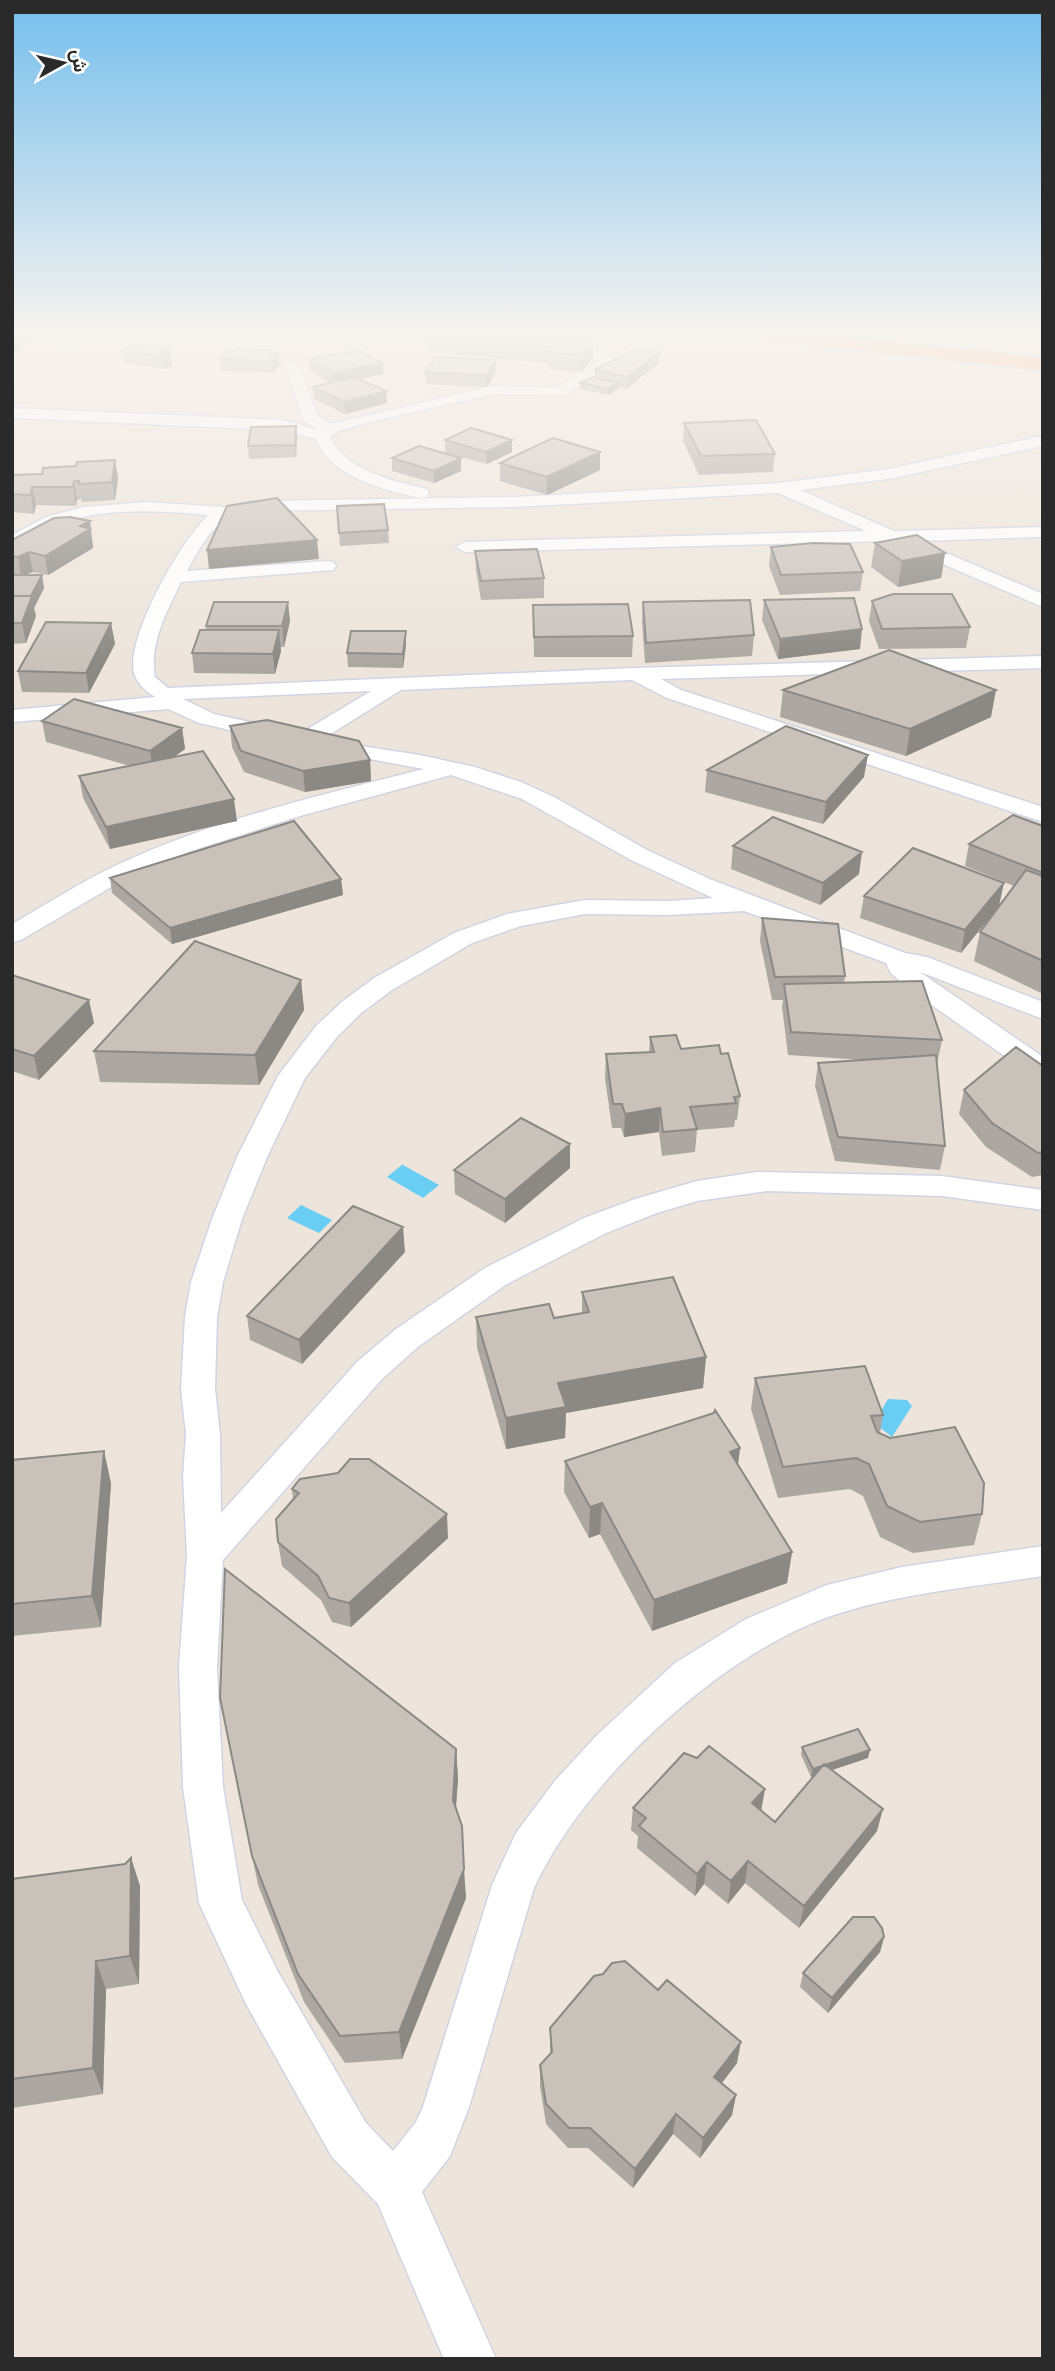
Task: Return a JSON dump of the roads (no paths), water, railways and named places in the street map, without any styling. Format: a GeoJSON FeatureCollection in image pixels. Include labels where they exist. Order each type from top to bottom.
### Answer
{"type":"FeatureCollection","features":[{"type":"Feature","properties":{"kind":"street"},"geometry":{"type":"LineString","coordinates":[[328,445],[330,452],[363,473],[409,491],[462,502]]}},
{"type":"Feature","properties":{"kind":"street"},"geometry":{"type":"LineString","coordinates":[[12,542],[56,519],[87,512],[173,508],[226,512],[257,506],[515,502],[779,488],[878,476],[1026,445]]}},
{"type":"Feature","properties":{"kind":"street"},"geometry":{"type":"LineString","coordinates":[[779,488],[1043,601]]}},
{"type":"Feature","properties":{"kind":"street"},"geometry":{"type":"LineString","coordinates":[[226,512],[212,521],[193,545],[174,577],[143,654],[144,676],[186,711],[304,741],[449,769],[530,794],[638,855],[747,903],[901,960],[923,964],[1043,1011]]}},
{"type":"Feature","properties":{"kind":"street"},"geometry":{"type":"LineString","coordinates":[[465,547],[1043,532]]}},
{"type":"Feature","properties":{"kind":"street"},"geometry":{"type":"LineString","coordinates":[[174,577],[327,566]]}},
{"type":"Feature","properties":{"kind":"street"},"geometry":{"type":"LineString","coordinates":[[12,716],[168,698],[398,684],[1043,662]]}},
{"type":"Feature","properties":{"kind":"street"},"geometry":{"type":"LineString","coordinates":[[800,691],[834,669]]}},
{"type":"Feature","properties":{"kind":"street"},"geometry":{"type":"LineString","coordinates":[[635,674],[674,694],[1043,815]]}},
{"type":"Feature","properties":{"kind":"street"},"geometry":{"type":"LineString","coordinates":[[304,741],[398,684]]}},
{"type":"Feature","properties":{"kind":"street"},"geometry":{"type":"LineString","coordinates":[[754,720],[777,706]]}},
{"type":"Feature","properties":{"kind":"street"},"geometry":{"type":"LineString","coordinates":[[12,935],[123,871],[172,850],[323,801],[449,769]]}},
{"type":"Feature","properties":{"kind":"street"},"geometry":{"type":"LineString","coordinates":[[470,2359],[395,2187],[349,2140],[262,1988],[221,1903],[204,1787],[198,1667],[205,1555],[201,1477],[203,1434],[198,1389],[201,1317],[207,1282],[227,1219],[253,1155],[281,1097],[317,1041],[352,1007],[383,984],[430,955],[499,924],[575,908],[681,908],[747,903]]}},
{"type":"Feature","properties":{"kind":"street"},"geometry":{"type":"LineString","coordinates":[[901,960],[898,964],[903,971],[1043,1070]]}},
{"type":"Feature","properties":{"kind":"street"},"geometry":{"type":"LineString","coordinates":[[205,1555],[370,1370],[396,1346],[424,1323],[501,1274],[598,1226],[646,1207],[689,1195],[761,1181],[938,1186],[1043,1200]]}},
{"type":"Feature","properties":{"kind":"street"},"geometry":{"type":"LineString","coordinates":[[395,2187],[432,2139],[446,2107],[513,1885],[531,1847],[569,1795],[611,1748],[689,1675],[723,1651],[793,1615],[827,1601],[902,1582],[1043,1561]]}},
{"type":"Feature","properties":{"kind":"water"},"geometry":{"type":"Polygon","coordinates":[[[403,1164],[439,1185],[423,1198],[387,1177],[403,1164]]]}},
{"type":"Feature","properties":{"kind":"water"},"geometry":{"type":"Polygon","coordinates":[[[301,1205],[332,1220],[319,1233],[287,1218],[301,1205]]]}},
{"type":"Feature","properties":{"kind":"water"},"geometry":{"type":"Polygon","coordinates":[[[888,1399],[907,1400],[912,1406],[892,1437],[874,1423],[888,1399]]]}}]}
